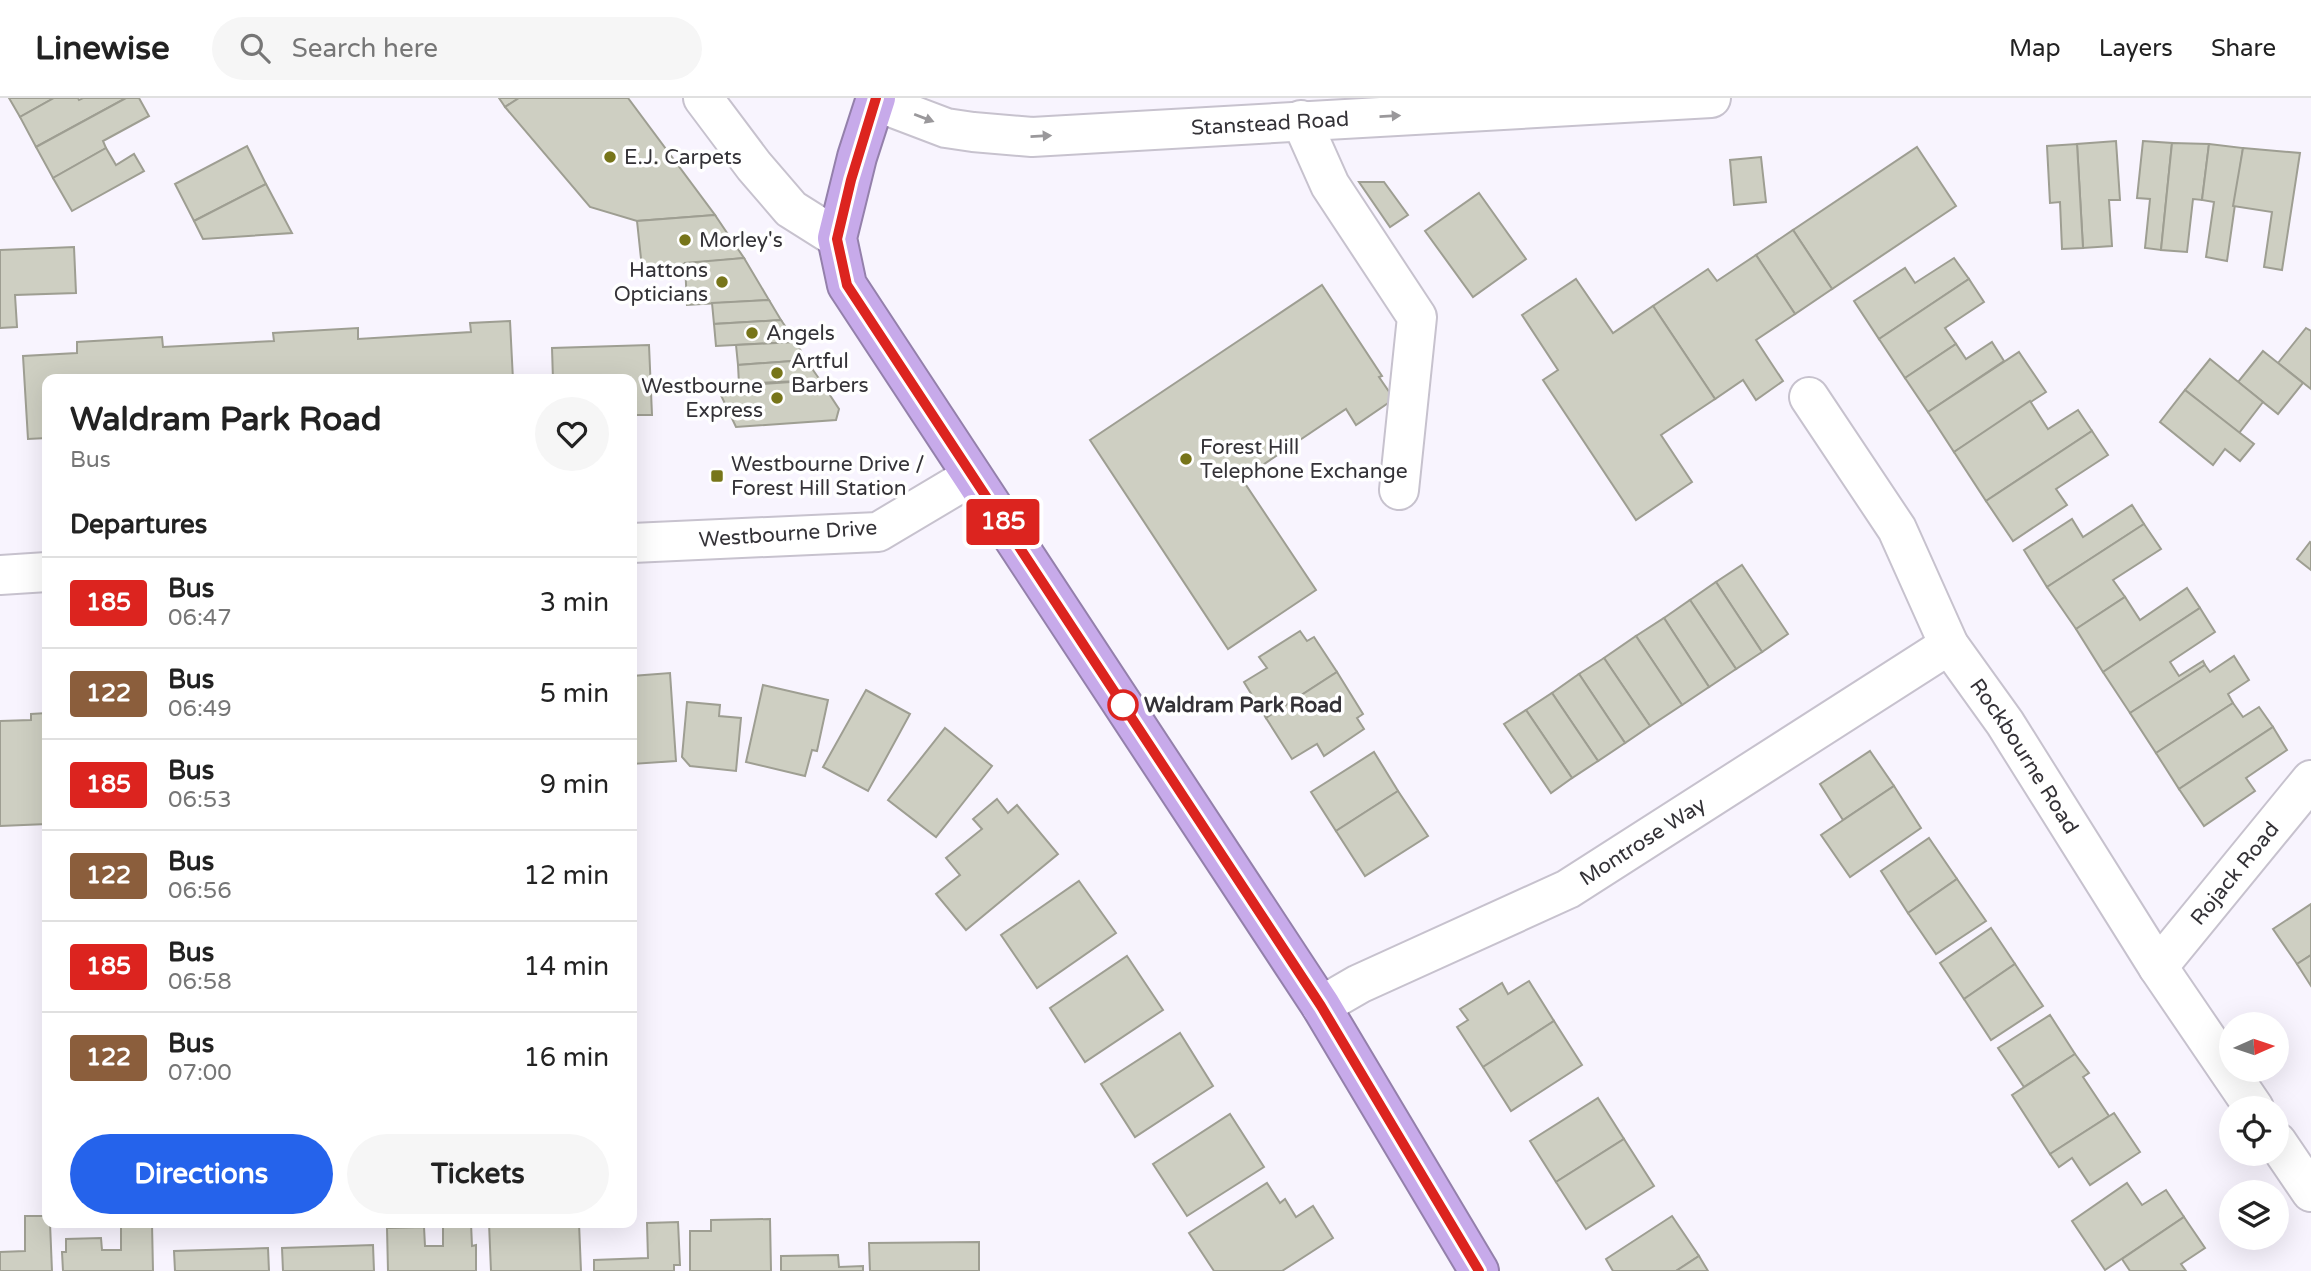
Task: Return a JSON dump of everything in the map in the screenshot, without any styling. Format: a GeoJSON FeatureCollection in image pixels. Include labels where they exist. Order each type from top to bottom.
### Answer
{"type":"FeatureCollection","features":[{"type":"Feature","properties":{"kind":"highway"},"geometry":{"type":"LineString","coordinates":[[876,100],[851,180],[837,239],[847,285],[1321,1006],[1479,1271]]}},
{"type":"Feature","properties":{"kind":"street"},"geometry":{"type":"LineString","coordinates":[[703,98],[754,166],[791,209],[837,239]]}},
{"type":"Feature","properties":{"kind":"street","name":"Stanstead Road"},"geometry":{"type":"LineString","coordinates":[[876,100],[946,128],[1032,137],[1711,98]]}},
{"type":"Feature","properties":{"kind":"street"},"geometry":{"type":"LineString","coordinates":[[1301,120],[1330,185],[1417,317],[1399,490]]}},
{"type":"Feature","properties":{"kind":"street","name":"Rockbourne Road"},"geometry":{"type":"LineString","coordinates":[[1808,397],[1897,529],[1950,645],[2005,723],[2158,967],[2246,1096]]}},
{"type":"Feature","properties":{"kind":"street","name":"Westbourne Drive"},"geometry":{"type":"LineString","coordinates":[[637,544],[878,532],[972,476]]}},
{"type":"Feature","properties":{"kind":"street"},"geometry":{"type":"LineString","coordinates":[[0,575],[42,572]]}},
{"type":"Feature","properties":{"kind":"street","name":"Montrose Way"},"geometry":{"type":"LineString","coordinates":[[1321,1006],[1359,984],[1568,890],[1950,645]]}},
{"type":"Feature","properties":{"kind":"street","name":"Rojack Road"},"geometry":{"type":"LineString","coordinates":[[2158,967],[2311,780]]}},
{"type":"Feature","properties":{"kind":"street"},"geometry":{"type":"LineString","coordinates":[[2289,1160],[2311,1192]]}},
{"type":"Feature","properties":{"kind":"building"},"geometry":{"type":"Polygon","coordinates":[[[9,98],[54,98],[20,117],[9,98]]]}},
{"type":"Feature","properties":{"kind":"building"},"geometry":{"type":"Polygon","coordinates":[[[54,98],[126,98],[36,147],[20,117],[54,98]]]}},
{"type":"Feature","properties":{"kind":"building"},"geometry":{"type":"Polygon","coordinates":[[[126,98],[139,98],[149,116],[103,141],[106,148],[53,178],[36,147],[126,98]]]}},
{"type":"Feature","properties":{"kind":"building"},"geometry":{"type":"Polygon","coordinates":[[[499,98],[519,98],[505,107],[499,98]]]}},
{"type":"Feature","properties":{"kind":"building","name":"E.J. Carpets"},"geometry":{"type":"Polygon","coordinates":[[[519,98],[628,98],[715,215],[637,221],[590,207],[505,107],[519,98]]]}},
{"type":"Feature","properties":{"kind":"building"},"geometry":{"type":"Polygon","coordinates":[[[2116,141],[2120,200],[2109,200],[2112,246],[2083,248],[2077,144],[2116,141]]]}},
{"type":"Feature","properties":{"kind":"building"},"geometry":{"type":"Polygon","coordinates":[[[2143,141],[2172,143],[2161,250],[2145,248],[2150,199],[2137,198],[2143,141]]]}},
{"type":"Feature","properties":{"kind":"building"},"geometry":{"type":"Polygon","coordinates":[[[2172,143],[2209,144],[2202,200],[2193,199],[2187,252],[2161,250],[2172,143]]]}},
{"type":"Feature","properties":{"kind":"building"},"geometry":{"type":"Polygon","coordinates":[[[2077,144],[2083,248],[2062,249],[2060,202],[2050,203],[2047,146],[2077,144]]]}},
{"type":"Feature","properties":{"kind":"building"},"geometry":{"type":"Polygon","coordinates":[[[2209,144],[2243,148],[2227,261],[2206,257],[2214,202],[2202,200],[2209,144]]]}},
{"type":"Feature","properties":{"kind":"building"},"geometry":{"type":"Polygon","coordinates":[[[247,146],[266,184],[194,221],[175,184],[247,146]]]}},
{"type":"Feature","properties":{"kind":"building"},"geometry":{"type":"Polygon","coordinates":[[[1917,147],[1956,206],[1832,289],[1793,230],[1917,147]]]}},
{"type":"Feature","properties":{"kind":"building"},"geometry":{"type":"Polygon","coordinates":[[[106,148],[116,165],[134,154],[144,171],[72,211],[53,178],[106,148]]]}},
{"type":"Feature","properties":{"kind":"building"},"geometry":{"type":"Polygon","coordinates":[[[2243,148],[2300,153],[2282,270],[2264,267],[2272,212],[2233,206],[2243,148]]]}},
{"type":"Feature","properties":{"kind":"building"},"geometry":{"type":"Polygon","coordinates":[[[1761,157],[1766,202],[1734,205],[1730,160],[1761,157]]]}},
{"type":"Feature","properties":{"kind":"building"},"geometry":{"type":"Polygon","coordinates":[[[1359,182],[1384,182],[1408,215],[1390,227],[1359,182]]]}},
{"type":"Feature","properties":{"kind":"building"},"geometry":{"type":"Polygon","coordinates":[[[266,184],[292,233],[203,239],[194,221],[266,184]]]}},
{"type":"Feature","properties":{"kind":"building"},"geometry":{"type":"Polygon","coordinates":[[[1479,193],[1526,259],[1473,297],[1425,231],[1479,193]]]}},
{"type":"Feature","properties":{"kind":"building","name":"Morley's"},"geometry":{"type":"Polygon","coordinates":[[[715,215],[744,258],[642,268],[637,221],[715,215]]]}},
{"type":"Feature","properties":{"kind":"building"},"geometry":{"type":"Polygon","coordinates":[[[1793,230],[1832,289],[1795,314],[1756,255],[1793,230]]]}},
{"type":"Feature","properties":{"kind":"building"},"geometry":{"type":"Polygon","coordinates":[[[74,247],[76,293],[15,295],[17,327],[0,328],[0,250],[74,247]]]}},
{"type":"Feature","properties":{"kind":"building"},"geometry":{"type":"Polygon","coordinates":[[[1756,255],[1795,314],[1756,340],[1783,381],[1756,400],[1743,380],[1715,399],[1653,306],[1708,269],[1717,281],[1756,255]]]}},
{"type":"Feature","properties":{"kind":"building","name":"Hattons Opticians"},"geometry":{"type":"Polygon","coordinates":[[[744,258],[769,300],[687,305],[685,263],[744,258]]]}},
{"type":"Feature","properties":{"kind":"building"},"geometry":{"type":"Polygon","coordinates":[[[1954,258],[1969,279],[1879,339],[1854,301],[1905,268],[1915,283],[1954,258]]]}},
{"type":"Feature","properties":{"kind":"building"},"geometry":{"type":"Polygon","coordinates":[[[1576,279],[1613,333],[1653,306],[1715,399],[1661,435],[1692,482],[1636,520],[1543,380],[1558,370],[1522,315],[1576,279]]]}},
{"type":"Feature","properties":{"kind":"building"},"geometry":{"type":"Polygon","coordinates":[[[1969,279],[1984,302],[1945,328],[1956,344],[1905,378],[1879,339],[1969,279]]]}},
{"type":"Feature","properties":{"kind":"building","name":"Forest Hill Telephone Exchange"},"geometry":{"type":"Polygon","coordinates":[[[1322,285],[1382,376],[1379,377],[1394,399],[1356,425],[1346,409],[1242,479],[1316,590],[1228,649],[1090,440],[1322,285]]]}},
{"type":"Feature","properties":{"kind":"building"},"geometry":{"type":"Polygon","coordinates":[[[769,300],[781,320],[714,324],[712,303],[769,300]]]}},
{"type":"Feature","properties":{"kind":"building","name":"Angels"},"geometry":{"type":"Polygon","coordinates":[[[781,320],[796,342],[716,346],[714,324],[781,320]]]}},
{"type":"Feature","properties":{"kind":"building"},"geometry":{"type":"Polygon","coordinates":[[[510,321],[513,374],[42,374],[42,438],[28,439],[23,356],[77,353],[77,342],[162,337],[163,347],[274,341],[273,333],[358,328],[358,339],[471,332],[470,323],[510,321]]]}},
{"type":"Feature","properties":{"kind":"building"},"geometry":{"type":"Polygon","coordinates":[[[2306,328],[2311,331],[2311,389],[2278,363],[2306,328]]]}},
{"type":"Feature","properties":{"kind":"building"},"geometry":{"type":"Polygon","coordinates":[[[796,342],[806,360],[738,365],[736,345],[796,342]]]}},
{"type":"Feature","properties":{"kind":"building"},"geometry":{"type":"Polygon","coordinates":[[[1992,342],[2004,361],[1928,412],[1905,378],[1956,344],[1966,359],[1992,342]]]}},
{"type":"Feature","properties":{"kind":"building"},"geometry":{"type":"Polygon","coordinates":[[[649,345],[652,415],[637,415],[637,374],[553,374],[552,348],[649,345]]]}},
{"type":"Feature","properties":{"kind":"building"},"geometry":{"type":"Polygon","coordinates":[[[2263,351],[2303,383],[2278,414],[2238,382],[2263,351]]]}},
{"type":"Feature","properties":{"kind":"building"},"geometry":{"type":"Polygon","coordinates":[[[2019,352],[2046,392],[1954,452],[1928,412],[2019,352]]]}},
{"type":"Feature","properties":{"kind":"building"},"geometry":{"type":"Polygon","coordinates":[[[2210,359],[2263,402],[2239,433],[2185,390],[2210,359]]]}},
{"type":"Feature","properties":{"kind":"building","name":"Artful Barbers"},"geometry":{"type":"Polygon","coordinates":[[[806,360],[820,380],[739,384],[738,365],[806,360]]]}},
{"type":"Feature","properties":{"kind":"building","name":"Westbourne Express"},"geometry":{"type":"Polygon","coordinates":[[[820,380],[839,409],[836,420],[736,427],[717,387],[820,380]]]}},
{"type":"Feature","properties":{"kind":"building"},"geometry":{"type":"Polygon","coordinates":[[[2185,390],[2254,444],[2240,461],[2225,449],[2213,465],[2160,422],[2185,390]]]}},
{"type":"Feature","properties":{"kind":"building"},"geometry":{"type":"Polygon","coordinates":[[[2030,401],[2048,429],[2078,410],[2092,431],[1986,501],[1954,452],[2030,401]]]}},
{"type":"Feature","properties":{"kind":"building"},"geometry":{"type":"Polygon","coordinates":[[[2092,431],[2108,455],[2056,489],[2067,505],[2013,541],[1986,501],[2092,431]]]}},
{"type":"Feature","properties":{"kind":"building"},"geometry":{"type":"Polygon","coordinates":[[[2132,505],[2144,524],[2047,587],[2024,550],[2072,519],[2083,537],[2132,505]]]}},
{"type":"Feature","properties":{"kind":"building"},"geometry":{"type":"Polygon","coordinates":[[[2144,524],[2161,549],[2113,580],[2125,597],[2076,629],[2047,587],[2144,524]]]}},
{"type":"Feature","properties":{"kind":"building"},"geometry":{"type":"Polygon","coordinates":[[[2311,543],[2311,570],[2297,559],[2311,543]]]}},
{"type":"Feature","properties":{"kind":"building"},"geometry":{"type":"Polygon","coordinates":[[[1742,565],[1788,634],[1762,652],[1716,582],[1742,565]]]}},
{"type":"Feature","properties":{"kind":"building"},"geometry":{"type":"Polygon","coordinates":[[[1716,582],[1762,652],[1736,669],[1690,600],[1716,582]]]}},
{"type":"Feature","properties":{"kind":"building"},"geometry":{"type":"Polygon","coordinates":[[[2187,588],[2200,608],[2103,672],[2076,629],[2125,597],[2140,620],[2187,588]]]}},
{"type":"Feature","properties":{"kind":"building"},"geometry":{"type":"Polygon","coordinates":[[[1690,600],[1736,669],[1709,687],[1664,618],[1690,600]]]}},
{"type":"Feature","properties":{"kind":"building"},"geometry":{"type":"Polygon","coordinates":[[[2200,608],[2215,632],[2170,662],[2179,676],[2203,661],[2205,665],[2130,713],[2103,672],[2200,608]]]}},
{"type":"Feature","properties":{"kind":"building"},"geometry":{"type":"Polygon","coordinates":[[[1664,618],[1709,687],[1682,705],[1636,636],[1664,618]]]}},
{"type":"Feature","properties":{"kind":"building"},"geometry":{"type":"Polygon","coordinates":[[[1300,631],[1307,641],[1314,637],[1337,672],[1266,718],[1244,682],[1267,668],[1259,657],[1300,631]]]}},
{"type":"Feature","properties":{"kind":"building"},"geometry":{"type":"Polygon","coordinates":[[[1636,636],[1682,705],[1650,726],[1604,658],[1636,636]]]}},
{"type":"Feature","properties":{"kind":"building"},"geometry":{"type":"Polygon","coordinates":[[[2234,656],[2249,680],[2228,694],[2233,703],[2156,753],[2130,713],[2205,665],[2210,672],[2234,656]]]}},
{"type":"Feature","properties":{"kind":"building"},"geometry":{"type":"Polygon","coordinates":[[[1604,658],[1650,726],[1625,743],[1579,674],[1604,658]]]}},
{"type":"Feature","properties":{"kind":"building"},"geometry":{"type":"Polygon","coordinates":[[[1337,672],[1363,714],[1357,718],[1364,729],[1324,756],[1317,744],[1292,759],[1266,718],[1337,672]]]}},
{"type":"Feature","properties":{"kind":"building"},"geometry":{"type":"Polygon","coordinates":[[[670,673],[676,761],[637,764],[637,676],[670,673]]]}},
{"type":"Feature","properties":{"kind":"building"},"geometry":{"type":"Polygon","coordinates":[[[1579,674],[1625,743],[1598,761],[1552,693],[1579,674]]]}},
{"type":"Feature","properties":{"kind":"building"},"geometry":{"type":"Polygon","coordinates":[[[763,685],[828,700],[817,751],[812,750],[805,776],[746,762],[763,685]]]}},
{"type":"Feature","properties":{"kind":"building"},"geometry":{"type":"Polygon","coordinates":[[[866,690],[910,714],[868,791],[823,767],[866,690]]]}},
{"type":"Feature","properties":{"kind":"building"},"geometry":{"type":"Polygon","coordinates":[[[1552,693],[1598,761],[1572,778],[1526,710],[1552,693]]]}},
{"type":"Feature","properties":{"kind":"building"},"geometry":{"type":"Polygon","coordinates":[[[687,702],[720,705],[719,716],[741,718],[736,771],[690,766],[682,757],[687,702]]]}},
{"type":"Feature","properties":{"kind":"building"},"geometry":{"type":"Polygon","coordinates":[[[2233,703],[2243,717],[2259,707],[2273,727],[2179,789],[2156,753],[2233,703]]]}},
{"type":"Feature","properties":{"kind":"building"},"geometry":{"type":"Polygon","coordinates":[[[1526,710],[1572,778],[1551,793],[1504,724],[1526,710]]]}},
{"type":"Feature","properties":{"kind":"building"},"geometry":{"type":"Polygon","coordinates":[[[42,713],[42,824],[0,826],[0,721],[31,720],[31,714],[42,713]]]}},
{"type":"Feature","properties":{"kind":"building"},"geometry":{"type":"Polygon","coordinates":[[[2273,727],[2287,750],[2246,778],[2255,791],[2204,826],[2179,789],[2273,727]]]}},
{"type":"Feature","properties":{"kind":"building"},"geometry":{"type":"Polygon","coordinates":[[[945,728],[992,766],[936,837],[888,800],[945,728]]]}},
{"type":"Feature","properties":{"kind":"building"},"geometry":{"type":"Polygon","coordinates":[[[1870,751],[1894,786],[1843,820],[1820,784],[1870,751]]]}},
{"type":"Feature","properties":{"kind":"building"},"geometry":{"type":"Polygon","coordinates":[[[1374,752],[1398,791],[1336,831],[1311,792],[1374,752]]]}},
{"type":"Feature","properties":{"kind":"building"},"geometry":{"type":"Polygon","coordinates":[[[1894,786],[1921,828],[1850,877],[1821,835],[1894,786]]]}},
{"type":"Feature","properties":{"kind":"building"},"geometry":{"type":"Polygon","coordinates":[[[1398,791],[1428,836],[1365,876],[1336,831],[1398,791]]]}},
{"type":"Feature","properties":{"kind":"building"},"geometry":{"type":"Polygon","coordinates":[[[997,799],[1008,813],[1017,805],[1058,854],[966,930],[936,894],[960,875],[946,858],[982,829],[973,819],[997,799]]]}},
{"type":"Feature","properties":{"kind":"building"},"geometry":{"type":"Polygon","coordinates":[[[1929,838],[1957,879],[1908,913],[1881,871],[1929,838]]]}},
{"type":"Feature","properties":{"kind":"building"},"geometry":{"type":"Polygon","coordinates":[[[1957,879],[1986,921],[1936,954],[1908,913],[1957,879]]]}},
{"type":"Feature","properties":{"kind":"building"},"geometry":{"type":"Polygon","coordinates":[[[1079,881],[1116,933],[1037,988],[1001,935],[1079,881]]]}},
{"type":"Feature","properties":{"kind":"building"},"geometry":{"type":"Polygon","coordinates":[[[2311,904],[2311,955],[2297,964],[2273,929],[2311,904]]]}},
{"type":"Feature","properties":{"kind":"building"},"geometry":{"type":"Polygon","coordinates":[[[1991,928],[2015,964],[1964,999],[1940,963],[1991,928]]]}},
{"type":"Feature","properties":{"kind":"building"},"geometry":{"type":"Polygon","coordinates":[[[2311,955],[2311,986],[2297,964],[2311,955]]]}},
{"type":"Feature","properties":{"kind":"building"},"geometry":{"type":"Polygon","coordinates":[[[1127,956],[1163,1010],[1085,1062],[1050,1008],[1127,956]]]}},
{"type":"Feature","properties":{"kind":"building"},"geometry":{"type":"Polygon","coordinates":[[[2015,964],[2043,1006],[1991,1040],[1964,999],[2015,964]]]}},
{"type":"Feature","properties":{"kind":"building"},"geometry":{"type":"Polygon","coordinates":[[[1529,981],[1554,1021],[1483,1067],[1457,1027],[1468,1020],[1460,1009],[1502,983],[1508,994],[1529,981]]]}},
{"type":"Feature","properties":{"kind":"building"},"geometry":{"type":"Polygon","coordinates":[[[2050,1015],[2075,1054],[2024,1087],[1998,1048],[2050,1015]]]}},
{"type":"Feature","properties":{"kind":"building"},"geometry":{"type":"Polygon","coordinates":[[[1554,1021],[1582,1065],[1511,1111],[1483,1067],[1554,1021]]]}},
{"type":"Feature","properties":{"kind":"building"},"geometry":{"type":"Polygon","coordinates":[[[1180,1033],[1213,1086],[1135,1137],[1101,1084],[1180,1033]]]}},
{"type":"Feature","properties":{"kind":"building"},"geometry":{"type":"Polygon","coordinates":[[[2075,1054],[2089,1073],[2083,1077],[2109,1116],[2050,1154],[2012,1095],[2075,1054]]]}},
{"type":"Feature","properties":{"kind":"building"},"geometry":{"type":"Polygon","coordinates":[[[1598,1098],[1624,1139],[1556,1182],[1530,1141],[1598,1098]]]}},
{"type":"Feature","properties":{"kind":"building"},"geometry":{"type":"Polygon","coordinates":[[[2114,1113],[2140,1152],[2090,1185],[2072,1158],[2059,1167],[2050,1154],[2114,1113]]]}},
{"type":"Feature","properties":{"kind":"building"},"geometry":{"type":"Polygon","coordinates":[[[1230,1114],[1264,1167],[1187,1216],[1153,1164],[1230,1114]]]}},
{"type":"Feature","properties":{"kind":"building"},"geometry":{"type":"Polygon","coordinates":[[[1624,1139],[1654,1186],[1586,1229],[1556,1182],[1624,1139]]]}},
{"type":"Feature","properties":{"kind":"building"},"geometry":{"type":"Polygon","coordinates":[[[1267,1183],[1280,1203],[1285,1199],[1296,1217],[1313,1206],[1333,1238],[1282,1271],[1214,1271],[1189,1233],[1267,1183]]]}},
{"type":"Feature","properties":{"kind":"building"},"geometry":{"type":"Polygon","coordinates":[[[2127,1183],[2142,1205],[2166,1190],[2184,1217],[2105,1270],[2072,1221],[2127,1183]]]}},
{"type":"Feature","properties":{"kind":"building"},"geometry":{"type":"Polygon","coordinates":[[[25,1216],[42,1216],[42,1228],[50,1228],[52,1271],[0,1271],[0,1252],[25,1251],[25,1216]]]}},
{"type":"Feature","properties":{"kind":"building"},"geometry":{"type":"Polygon","coordinates":[[[1672,1216],[1699,1256],[1676,1271],[1613,1271],[1606,1259],[1672,1216]]]}},
{"type":"Feature","properties":{"kind":"building"},"geometry":{"type":"Polygon","coordinates":[[[2184,1217],[2205,1248],[2181,1264],[2186,1271],[2130,1271],[2122,1259],[2184,1217]]]}},
{"type":"Feature","properties":{"kind":"building"},"geometry":{"type":"Polygon","coordinates":[[[770,1219],[771,1271],[690,1271],[690,1231],[711,1231],[711,1220],[770,1219]]]}},
{"type":"Feature","properties":{"kind":"building"},"geometry":{"type":"Polygon","coordinates":[[[678,1222],[680,1265],[674,1265],[674,1271],[594,1271],[594,1260],[648,1258],[647,1223],[678,1222]]]}},
{"type":"Feature","properties":{"kind":"building"},"geometry":{"type":"Polygon","coordinates":[[[121,1228],[152,1228],[153,1271],[63,1271],[62,1252],[66,1252],[66,1239],[101,1238],[102,1250],[121,1250],[121,1228]]]}},
{"type":"Feature","properties":{"kind":"building"},"geometry":{"type":"Polygon","coordinates":[[[387,1228],[424,1228],[425,1246],[443,1246],[443,1228],[471,1228],[472,1246],[476,1245],[476,1271],[388,1271],[387,1228]]]}},
{"type":"Feature","properties":{"kind":"building"},"geometry":{"type":"Polygon","coordinates":[[[489,1228],[579,1228],[581,1271],[491,1271],[489,1228]]]}},
{"type":"Feature","properties":{"kind":"building"},"geometry":{"type":"Polygon","coordinates":[[[979,1242],[979,1271],[870,1271],[869,1243],[979,1242]]]}},
{"type":"Feature","properties":{"kind":"building"},"geometry":{"type":"Polygon","coordinates":[[[373,1245],[374,1271],[283,1271],[282,1248],[373,1245]]]}},
{"type":"Feature","properties":{"kind":"building"},"geometry":{"type":"Polygon","coordinates":[[[268,1248],[269,1271],[175,1271],[174,1251],[268,1248]]]}},
{"type":"Feature","properties":{"kind":"building"},"geometry":{"type":"Polygon","coordinates":[[[838,1255],[839,1267],[863,1266],[863,1271],[781,1271],[781,1256],[838,1255]]]}},
{"type":"Feature","properties":{"kind":"building"},"geometry":{"type":"Polygon","coordinates":[[[1699,1256],[1708,1271],[1676,1271],[1699,1256]]]}},
{"type":"Feature","properties":{"kind":"bus line","name":"185"},"geometry":{"type":"LineString","coordinates":[[876,98],[844,203],[837,239],[847,285],[1321,1006],[1479,1271]]}},
{"type":"Feature","properties":{"kind":"place","name":"E.J. Carpets"},"geometry":{"type":"Point","coordinates":[610,157]}},
{"type":"Feature","properties":{"kind":"place","name":"Morley's"},"geometry":{"type":"Point","coordinates":[685,240]}},
{"type":"Feature","properties":{"kind":"place","name":"Hattons Opticians"},"geometry":{"type":"Point","coordinates":[722,282]}},
{"type":"Feature","properties":{"kind":"place","name":"Angels"},"geometry":{"type":"Point","coordinates":[752,333]}},
{"type":"Feature","properties":{"kind":"place","name":"Artful Barbers"},"geometry":{"type":"Point","coordinates":[777,373]}},
{"type":"Feature","properties":{"kind":"place","name":"Westbourne Express"},"geometry":{"type":"Point","coordinates":[777,398]}},
{"type":"Feature","properties":{"kind":"place","name":"Forest Hill Telephone Exchange"},"geometry":{"type":"Point","coordinates":[1186,459]}},
{"type":"Feature","properties":{"kind":"place","name":"Westbourne Drive / Forest Hill Station"},"geometry":{"type":"Point","coordinates":[717,476]}},
{"type":"Feature","properties":{"kind":"place","name":"Waldram Park Road"},"geometry":{"type":"Point","coordinates":[1123,705]}}]}
